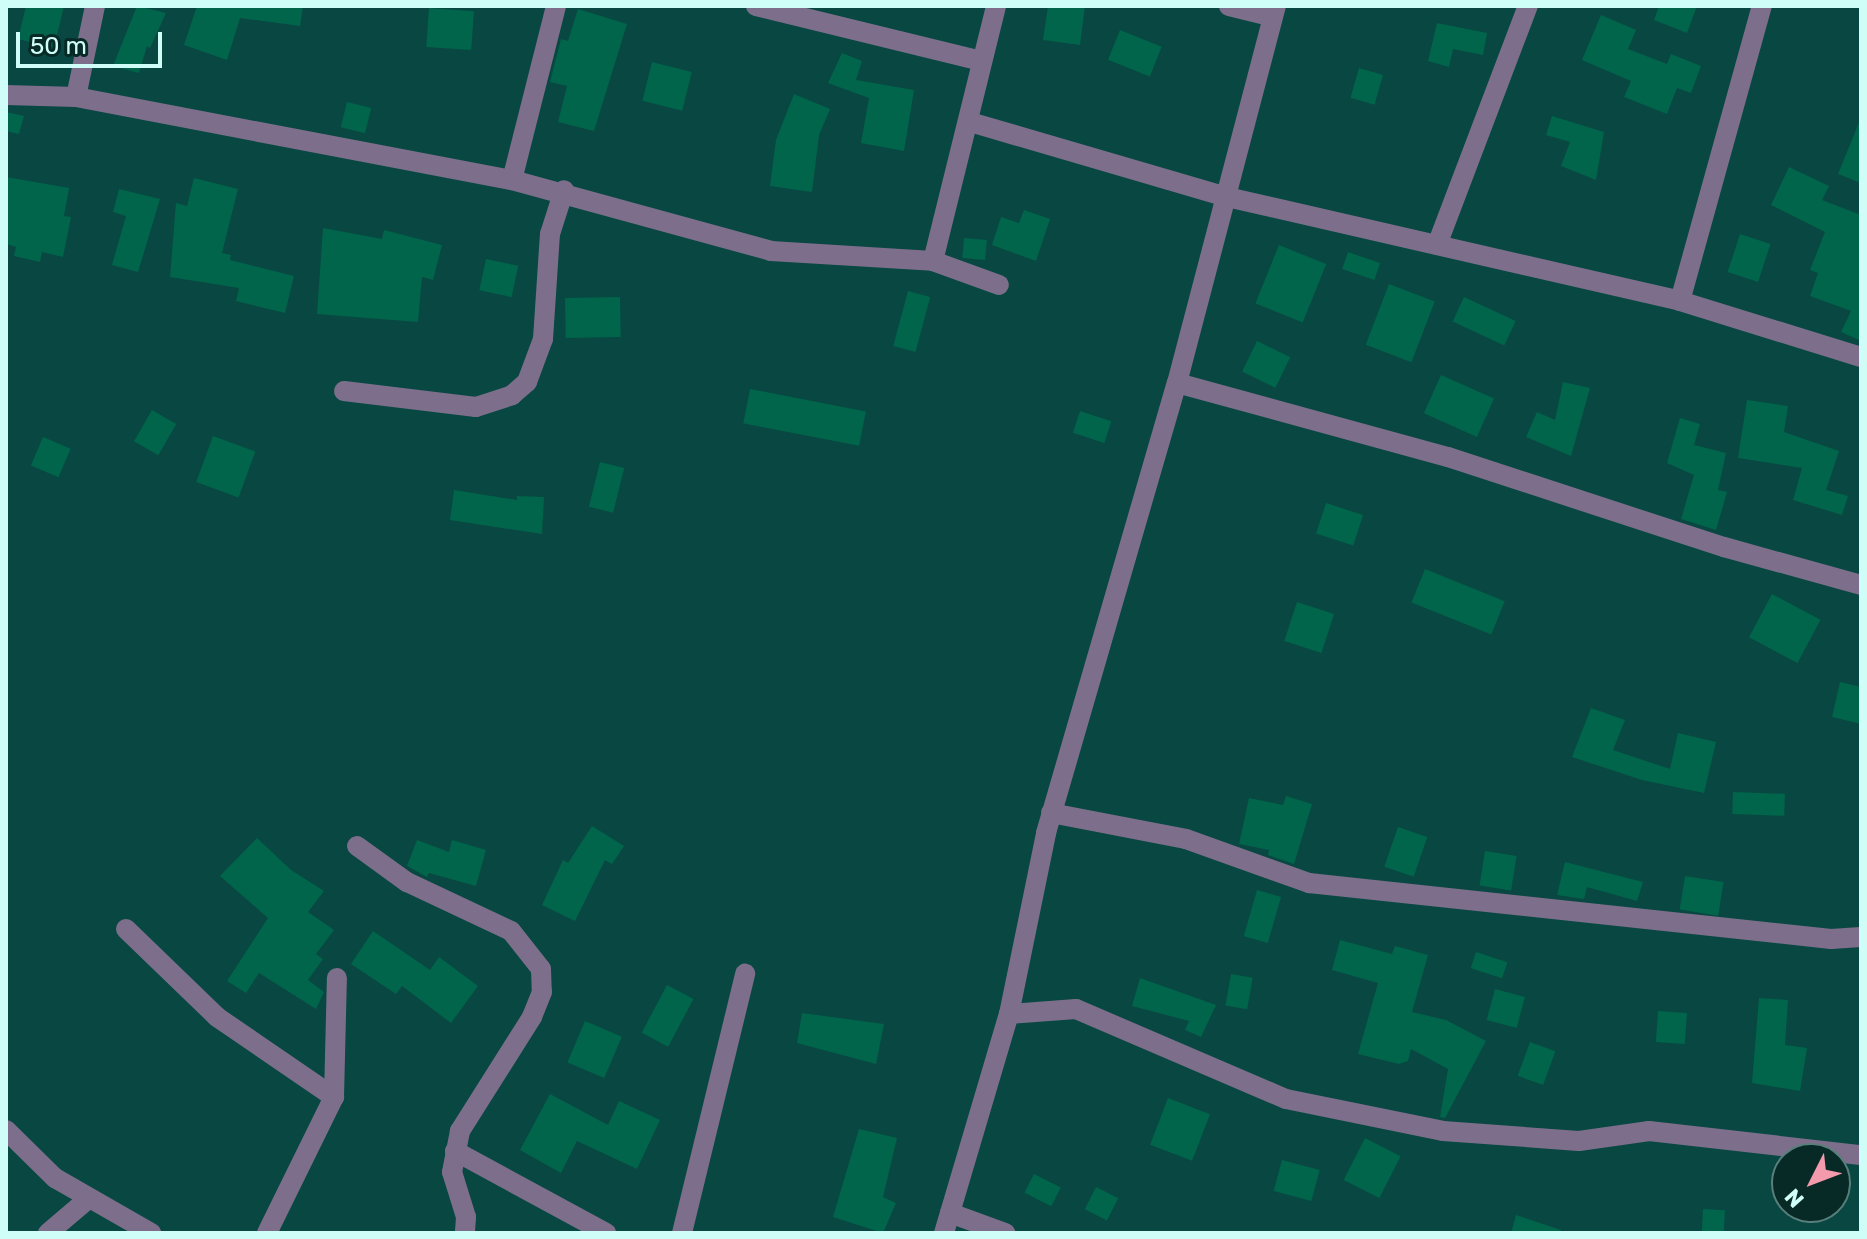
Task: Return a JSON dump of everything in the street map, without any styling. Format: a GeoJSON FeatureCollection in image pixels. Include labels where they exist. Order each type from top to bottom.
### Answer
{"type":"FeatureCollection","features":[{"type":"Feature","properties":{"kind":"street"},"geometry":{"type":"LineString","coordinates":[[76,97],[95,6]]}},
{"type":"Feature","properties":{"kind":"street"},"geometry":{"type":"LineString","coordinates":[[512,180],[556,6]]}},
{"type":"Feature","properties":{"kind":"street"},"geometry":{"type":"LineString","coordinates":[[933,261],[970,122],[981,61],[996,6]]}},
{"type":"Feature","properties":{"kind":"street"},"geometry":{"type":"LineString","coordinates":[[944,1233],[1009,1014],[1051,813],[1177,383],[1275,12],[1229,6]]}},
{"type":"Feature","properties":{"kind":"street"},"geometry":{"type":"LineString","coordinates":[[1437,245],[1528,6]]}},
{"type":"Feature","properties":{"kind":"street"},"geometry":{"type":"LineString","coordinates":[[1680,301],[1762,6]]}},
{"type":"Feature","properties":{"kind":"street"},"geometry":{"type":"LineString","coordinates":[[768,7],[981,61]]}},
{"type":"Feature","properties":{"kind":"street"},"geometry":{"type":"LineString","coordinates":[[6,95],[76,97],[512,180],[564,190],[683,230],[771,251],[933,261],[999,285]]}},
{"type":"Feature","properties":{"kind":"street"},"geometry":{"type":"LineString","coordinates":[[970,122],[1227,197],[1680,301],[1861,357]]}},
{"type":"Feature","properties":{"kind":"street"},"geometry":{"type":"LineString","coordinates":[[344,391],[476,407],[512,395],[527,382],[543,339],[550,234],[564,190]]}},
{"type":"Feature","properties":{"kind":"street"},"geometry":{"type":"LineString","coordinates":[[1177,383],[1448,457],[1724,547],[1861,585]]}},
{"type":"Feature","properties":{"kind":"street"},"geometry":{"type":"LineString","coordinates":[[1051,813],[1186,839],[1309,883],[1831,939],[1861,937]]}},
{"type":"Feature","properties":{"kind":"street"},"geometry":{"type":"LineString","coordinates":[[357,846],[407,882],[511,931],[541,969],[542,992],[532,1017],[476,1102],[455,1151],[452,1172],[466,1217],[465,1233]]}},
{"type":"Feature","properties":{"kind":"street"},"geometry":{"type":"LineString","coordinates":[[126,929],[217,1017],[334,1097]]}},
{"type":"Feature","properties":{"kind":"street"},"geometry":{"type":"LineString","coordinates":[[682,1233],[745,974]]}},
{"type":"Feature","properties":{"kind":"street"},"geometry":{"type":"LineString","coordinates":[[267,1233],[334,1097],[337,978]]}},
{"type":"Feature","properties":{"kind":"street"},"geometry":{"type":"LineString","coordinates":[[1009,1014],[1076,1009],[1286,1099],[1443,1131],[1579,1141],[1649,1131],[1861,1155]]}},
{"type":"Feature","properties":{"kind":"street"},"geometry":{"type":"LineString","coordinates":[[6,1130],[55,1178],[151,1233]]}},
{"type":"Feature","properties":{"kind":"street"},"geometry":{"type":"LineString","coordinates":[[455,1151],[606,1233]]}},
{"type":"Feature","properties":{"kind":"street"},"geometry":{"type":"LineString","coordinates":[[48,1233],[88,1199]]}},
{"type":"Feature","properties":{"kind":"street"},"geometry":{"type":"LineString","coordinates":[[950,1213],[1005,1233]]}},
{"type":"Feature","properties":{"kind":"building"},"geometry":{"type":"Polygon","coordinates":[[[26,6],[64,6],[54,48],[18,39],[26,6]]]}},
{"type":"Feature","properties":{"kind":"building"},"geometry":{"type":"Polygon","coordinates":[[[137,6],[166,13],[150,48],[147,46],[139,73],[113,66],[137,6]]]}},
{"type":"Feature","properties":{"kind":"building"},"geometry":{"type":"Polygon","coordinates":[[[197,6],[303,6],[300,26],[240,18],[227,60],[184,45],[197,6]]]}},
{"type":"Feature","properties":{"kind":"building"},"geometry":{"type":"Polygon","coordinates":[[[1048,6],[1085,6],[1080,45],[1043,40],[1048,6]]]}},
{"type":"Feature","properties":{"kind":"building"},"geometry":{"type":"Polygon","coordinates":[[[1659,6],[1697,6],[1687,33],[1654,20],[1659,6]]]}},
{"type":"Feature","properties":{"kind":"building"},"geometry":{"type":"Polygon","coordinates":[[[429,8],[474,11],[471,50],[426,47],[429,8]]]}},
{"type":"Feature","properties":{"kind":"building"},"geometry":{"type":"Polygon","coordinates":[[[578,9],[627,24],[594,131],[558,122],[567,86],[550,82],[561,39],[568,41],[578,9]]]}},
{"type":"Feature","properties":{"kind":"building"},"geometry":{"type":"Polygon","coordinates":[[[1601,15],[1636,30],[1628,49],[1667,64],[1671,54],[1701,66],[1691,93],[1677,88],[1667,114],[1624,97],[1631,81],[1582,60],[1601,15]]]}},
{"type":"Feature","properties":{"kind":"building"},"geometry":{"type":"Polygon","coordinates":[[[1437,23],[1487,33],[1483,55],[1453,49],[1449,67],[1428,61],[1437,23]]]}},
{"type":"Feature","properties":{"kind":"building"},"geometry":{"type":"Polygon","coordinates":[[[1120,30],[1162,47],[1150,77],[1108,60],[1120,30]]]}},
{"type":"Feature","properties":{"kind":"building"},"geometry":{"type":"Polygon","coordinates":[[[842,53],[862,61],[856,80],[914,90],[904,151],[861,143],[869,98],[828,83],[842,53]]]}},
{"type":"Feature","properties":{"kind":"building"},"geometry":{"type":"Polygon","coordinates":[[[652,62],[692,72],[682,111],[642,101],[652,62]]]}},
{"type":"Feature","properties":{"kind":"building"},"geometry":{"type":"Polygon","coordinates":[[[1359,68],[1383,75],[1374,105],[1350,98],[1359,68]]]}},
{"type":"Feature","properties":{"kind":"building"},"geometry":{"type":"Polygon","coordinates":[[[794,94],[830,109],[819,135],[812,192],[770,186],[776,140],[794,94]]]}},
{"type":"Feature","properties":{"kind":"building"},"geometry":{"type":"Polygon","coordinates":[[[347,102],[371,108],[365,133],[341,127],[347,102]]]}},
{"type":"Feature","properties":{"kind":"building"},"geometry":{"type":"Polygon","coordinates":[[[6,112],[24,116],[19,134],[6,131],[6,112]]]}},
{"type":"Feature","properties":{"kind":"building"},"geometry":{"type":"Polygon","coordinates":[[[1552,116],[1604,132],[1596,180],[1561,166],[1570,142],[1546,135],[1552,116]]]}},
{"type":"Feature","properties":{"kind":"building"},"geometry":{"type":"Polygon","coordinates":[[[1861,120],[1861,183],[1838,174],[1861,120]]]}},
{"type":"Feature","properties":{"kind":"building"},"geometry":{"type":"Polygon","coordinates":[[[1789,167],[1829,186],[1822,200],[1861,215],[1861,341],[1841,332],[1851,311],[1810,296],[1818,273],[1810,270],[1825,232],[1771,205],[1789,167]]]}},
{"type":"Feature","properties":{"kind":"building"},"geometry":{"type":"Polygon","coordinates":[[[6,177],[69,188],[64,216],[71,217],[63,257],[42,252],[40,262],[14,256],[16,247],[6,244],[6,177]]]}},
{"type":"Feature","properties":{"kind":"building"},"geometry":{"type":"Polygon","coordinates":[[[194,178],[238,189],[222,253],[231,255],[230,260],[294,276],[285,313],[236,301],[239,288],[170,277],[176,203],[187,206],[194,178]]]}},
{"type":"Feature","properties":{"kind":"building"},"geometry":{"type":"Polygon","coordinates":[[[119,189],[160,199],[138,272],[112,265],[126,216],[113,212],[119,189]]]}},
{"type":"Feature","properties":{"kind":"building"},"geometry":{"type":"Polygon","coordinates":[[[1024,210],[1050,219],[1036,261],[992,245],[1001,217],[1019,223],[1024,210]]]}},
{"type":"Feature","properties":{"kind":"building"},"geometry":{"type":"Polygon","coordinates":[[[323,228],[382,239],[384,230],[442,245],[433,280],[422,277],[418,322],[317,314],[323,228]]]}},
{"type":"Feature","properties":{"kind":"building"},"geometry":{"type":"Polygon","coordinates":[[[1740,234],[1770,244],[1758,282],[1728,272],[1740,234]]]}},
{"type":"Feature","properties":{"kind":"building"},"geometry":{"type":"Polygon","coordinates":[[[964,238],[987,240],[985,260],[962,258],[964,238]]]}},
{"type":"Feature","properties":{"kind":"building"},"geometry":{"type":"Polygon","coordinates":[[[1279,245],[1326,264],[1303,323],[1255,303],[1279,245]]]}},
{"type":"Feature","properties":{"kind":"building"},"geometry":{"type":"Polygon","coordinates":[[[1348,252],[1380,263],[1374,280],[1342,269],[1348,252]]]}},
{"type":"Feature","properties":{"kind":"building"},"geometry":{"type":"Polygon","coordinates":[[[486,259],[518,266],[512,297],[479,290],[486,259]]]}},
{"type":"Feature","properties":{"kind":"building"},"geometry":{"type":"Polygon","coordinates":[[[1389,284],[1435,302],[1411,362],[1366,345],[1389,284]]]}},
{"type":"Feature","properties":{"kind":"building"},"geometry":{"type":"Polygon","coordinates":[[[908,291],[930,297],[915,352],[893,346],[908,291]]]}},
{"type":"Feature","properties":{"kind":"building"},"geometry":{"type":"Polygon","coordinates":[[[620,297],[621,337],[566,338],[565,298],[620,297]]]}},
{"type":"Feature","properties":{"kind":"building"},"geometry":{"type":"Polygon","coordinates":[[[1464,297],[1516,321],[1504,346],[1453,321],[1464,297]]]}},
{"type":"Feature","properties":{"kind":"building"},"geometry":{"type":"Polygon","coordinates":[[[1257,341],[1290,357],[1275,388],[1242,372],[1257,341]]]}},
{"type":"Feature","properties":{"kind":"building"},"geometry":{"type":"Polygon","coordinates":[[[1441,375],[1494,399],[1477,437],[1424,413],[1441,375]]]}},
{"type":"Feature","properties":{"kind":"building"},"geometry":{"type":"Polygon","coordinates":[[[1563,382],[1590,388],[1571,456],[1526,437],[1537,412],[1555,420],[1563,382]]]}},
{"type":"Feature","properties":{"kind":"building"},"geometry":{"type":"Polygon","coordinates":[[[750,389],[866,412],[859,446],[743,423],[750,389]]]}},
{"type":"Feature","properties":{"kind":"building"},"geometry":{"type":"Polygon","coordinates":[[[1747,400],[1788,406],[1784,432],[1839,451],[1826,490],[1848,496],[1842,515],[1793,500],[1802,468],[1738,458],[1747,400]]]}},
{"type":"Feature","properties":{"kind":"building"},"geometry":{"type":"Polygon","coordinates":[[[152,410],[176,424],[158,455],[134,441],[152,410]]]}},
{"type":"Feature","properties":{"kind":"building"},"geometry":{"type":"Polygon","coordinates":[[[1080,411],[1111,421],[1104,443],[1073,433],[1080,411]]]}},
{"type":"Feature","properties":{"kind":"building"},"geometry":{"type":"Polygon","coordinates":[[[1680,418],[1700,424],[1694,445],[1726,453],[1718,490],[1727,492],[1716,530],[1681,519],[1694,475],[1667,463],[1680,418]]]}},
{"type":"Feature","properties":{"kind":"building"},"geometry":{"type":"Polygon","coordinates":[[[213,436],[255,451],[239,497],[196,482],[213,436]]]}},
{"type":"Feature","properties":{"kind":"building"},"geometry":{"type":"Polygon","coordinates":[[[43,437],[71,449],[59,477],[31,466],[43,437]]]}},
{"type":"Feature","properties":{"kind":"building"},"geometry":{"type":"Polygon","coordinates":[[[600,462],[624,468],[613,513],[589,507],[600,462]]]}},
{"type":"Feature","properties":{"kind":"building"},"geometry":{"type":"Polygon","coordinates":[[[454,490],[517,500],[517,496],[544,497],[542,534],[450,520],[454,490]]]}},
{"type":"Feature","properties":{"kind":"building"},"geometry":{"type":"Polygon","coordinates":[[[1326,503],[1363,515],[1353,545],[1316,533],[1326,503]]]}},
{"type":"Feature","properties":{"kind":"building"},"geometry":{"type":"Polygon","coordinates":[[[1425,569],[1505,601],[1491,635],[1412,602],[1425,569]]]}},
{"type":"Feature","properties":{"kind":"building"},"geometry":{"type":"Polygon","coordinates":[[[1772,594],[1821,620],[1798,663],[1749,637],[1772,594]]]}},
{"type":"Feature","properties":{"kind":"building"},"geometry":{"type":"Polygon","coordinates":[[[1297,602],[1334,614],[1321,653],[1284,641],[1297,602]]]}},
{"type":"Feature","properties":{"kind":"building"},"geometry":{"type":"Polygon","coordinates":[[[1840,682],[1861,687],[1861,724],[1832,717],[1840,682]]]}},
{"type":"Feature","properties":{"kind":"building"},"geometry":{"type":"Polygon","coordinates":[[[1591,708],[1625,720],[1613,750],[1670,769],[1678,733],[1716,742],[1704,793],[1642,780],[1572,757],[1591,708]]]}},
{"type":"Feature","properties":{"kind":"building"},"geometry":{"type":"Polygon","coordinates":[[[1733,792],[1785,794],[1784,816],[1732,814],[1733,792]]]}},
{"type":"Feature","properties":{"kind":"building"},"geometry":{"type":"Polygon","coordinates":[[[1286,796],[1312,804],[1294,864],[1268,855],[1269,850],[1239,844],[1249,798],[1283,805],[1286,796]]]}},
{"type":"Feature","properties":{"kind":"building"},"geometry":{"type":"Polygon","coordinates":[[[592,826],[624,846],[612,864],[605,860],[575,921],[542,905],[563,860],[568,863],[592,826]]]}},
{"type":"Feature","properties":{"kind":"building"},"geometry":{"type":"Polygon","coordinates":[[[1398,827],[1427,837],[1414,877],[1384,867],[1398,827]]]}},
{"type":"Feature","properties":{"kind":"building"},"geometry":{"type":"Polygon","coordinates":[[[257,838],[291,870],[324,891],[308,912],[334,930],[316,954],[323,959],[308,980],[324,992],[316,1009],[259,973],[246,993],[227,981],[268,918],[220,876],[257,838]]]}},
{"type":"Feature","properties":{"kind":"building"},"geometry":{"type":"Polygon","coordinates":[[[417,840],[449,852],[452,840],[486,850],[476,886],[429,873],[427,877],[407,866],[417,840]]]}},
{"type":"Feature","properties":{"kind":"building"},"geometry":{"type":"Polygon","coordinates":[[[1485,851],[1517,856],[1511,891],[1480,886],[1485,851]]]}},
{"type":"Feature","properties":{"kind":"building"},"geometry":{"type":"Polygon","coordinates":[[[1565,862],[1643,882],[1637,901],[1587,887],[1584,899],[1557,895],[1565,862]]]}},
{"type":"Feature","properties":{"kind":"building"},"geometry":{"type":"Polygon","coordinates":[[[1685,876],[1724,882],[1718,916],[1680,910],[1685,876]]]}},
{"type":"Feature","properties":{"kind":"building"},"geometry":{"type":"Polygon","coordinates":[[[1257,890],[1281,897],[1268,943],[1244,936],[1257,890]]]}},
{"type":"Feature","properties":{"kind":"building"},"geometry":{"type":"Polygon","coordinates":[[[373,931],[430,970],[439,957],[478,986],[451,1023],[402,986],[396,994],[351,964],[373,931]]]}},
{"type":"Feature","properties":{"kind":"building"},"geometry":{"type":"Polygon","coordinates":[[[1340,940],[1392,954],[1395,946],[1428,955],[1412,1012],[1446,1020],[1486,1041],[1445,1118],[1440,1117],[1448,1069],[1411,1049],[1408,1061],[1399,1064],[1358,1054],[1378,983],[1332,970],[1340,940]]]}},
{"type":"Feature","properties":{"kind":"building"},"geometry":{"type":"Polygon","coordinates":[[[1476,952],[1507,962],[1502,978],[1471,968],[1476,952]]]}},
{"type":"Feature","properties":{"kind":"building"},"geometry":{"type":"Polygon","coordinates":[[[1231,974],[1253,978],[1247,1009],[1225,1006],[1231,974]]]}},
{"type":"Feature","properties":{"kind":"building"},"geometry":{"type":"Polygon","coordinates":[[[1140,978],[1216,1005],[1201,1037],[1185,1030],[1189,1021],[1132,1006],[1140,978]]]}},
{"type":"Feature","properties":{"kind":"building"},"geometry":{"type":"Polygon","coordinates":[[[667,985],[693,999],[668,1047],[642,1033],[667,985]]]}},
{"type":"Feature","properties":{"kind":"building"},"geometry":{"type":"Polygon","coordinates":[[[1495,989],[1525,997],[1517,1028],[1487,1020],[1495,989]]]}},
{"type":"Feature","properties":{"kind":"building"},"geometry":{"type":"Polygon","coordinates":[[[1759,998],[1788,1000],[1785,1045],[1807,1048],[1800,1091],[1752,1083],[1759,998]]]}},
{"type":"Feature","properties":{"kind":"building"},"geometry":{"type":"Polygon","coordinates":[[[1658,1011],[1687,1013],[1685,1044],[1656,1042],[1658,1011]]]}},
{"type":"Feature","properties":{"kind":"building"},"geometry":{"type":"Polygon","coordinates":[[[802,1013],[884,1024],[876,1064],[797,1043],[802,1013]]]}},
{"type":"Feature","properties":{"kind":"building"},"geometry":{"type":"Polygon","coordinates":[[[585,1021],[622,1037],[604,1078],[567,1062],[585,1021]]]}},
{"type":"Feature","properties":{"kind":"building"},"geometry":{"type":"Polygon","coordinates":[[[1530,1042],[1555,1051],[1543,1085],[1518,1076],[1530,1042]]]}},
{"type":"Feature","properties":{"kind":"building"},"geometry":{"type":"Polygon","coordinates":[[[550,1094],[608,1125],[619,1101],[660,1120],[637,1169],[577,1141],[561,1173],[520,1150],[550,1094]]]}},
{"type":"Feature","properties":{"kind":"building"},"geometry":{"type":"Polygon","coordinates":[[[1168,1098],[1210,1114],[1192,1161],[1150,1145],[1168,1098]]]}},
{"type":"Feature","properties":{"kind":"building"},"geometry":{"type":"Polygon","coordinates":[[[859,1129],[897,1138],[883,1197],[896,1203],[883,1233],[833,1217],[859,1129]]]}},
{"type":"Feature","properties":{"kind":"building"},"geometry":{"type":"Polygon","coordinates":[[[1365,1138],[1401,1156],[1379,1198],[1344,1180],[1365,1138]]]}},
{"type":"Feature","properties":{"kind":"building"},"geometry":{"type":"Polygon","coordinates":[[[1282,1160],[1320,1170],[1311,1201],[1274,1191],[1282,1160]]]}},
{"type":"Feature","properties":{"kind":"building"},"geometry":{"type":"Polygon","coordinates":[[[1034,1174],[1061,1188],[1051,1206],[1024,1193],[1034,1174]]]}},
{"type":"Feature","properties":{"kind":"building"},"geometry":{"type":"Polygon","coordinates":[[[1096,1187],[1118,1198],[1107,1221],[1085,1209],[1096,1187]]]}},
{"type":"Feature","properties":{"kind":"building"},"geometry":{"type":"Polygon","coordinates":[[[1703,1209],[1725,1210],[1724,1233],[1702,1233],[1703,1209]]]}},
{"type":"Feature","properties":{"kind":"building"},"geometry":{"type":"Polygon","coordinates":[[[1516,1215],[1561,1230],[1561,1233],[1511,1233],[1516,1215]]]}}]}
